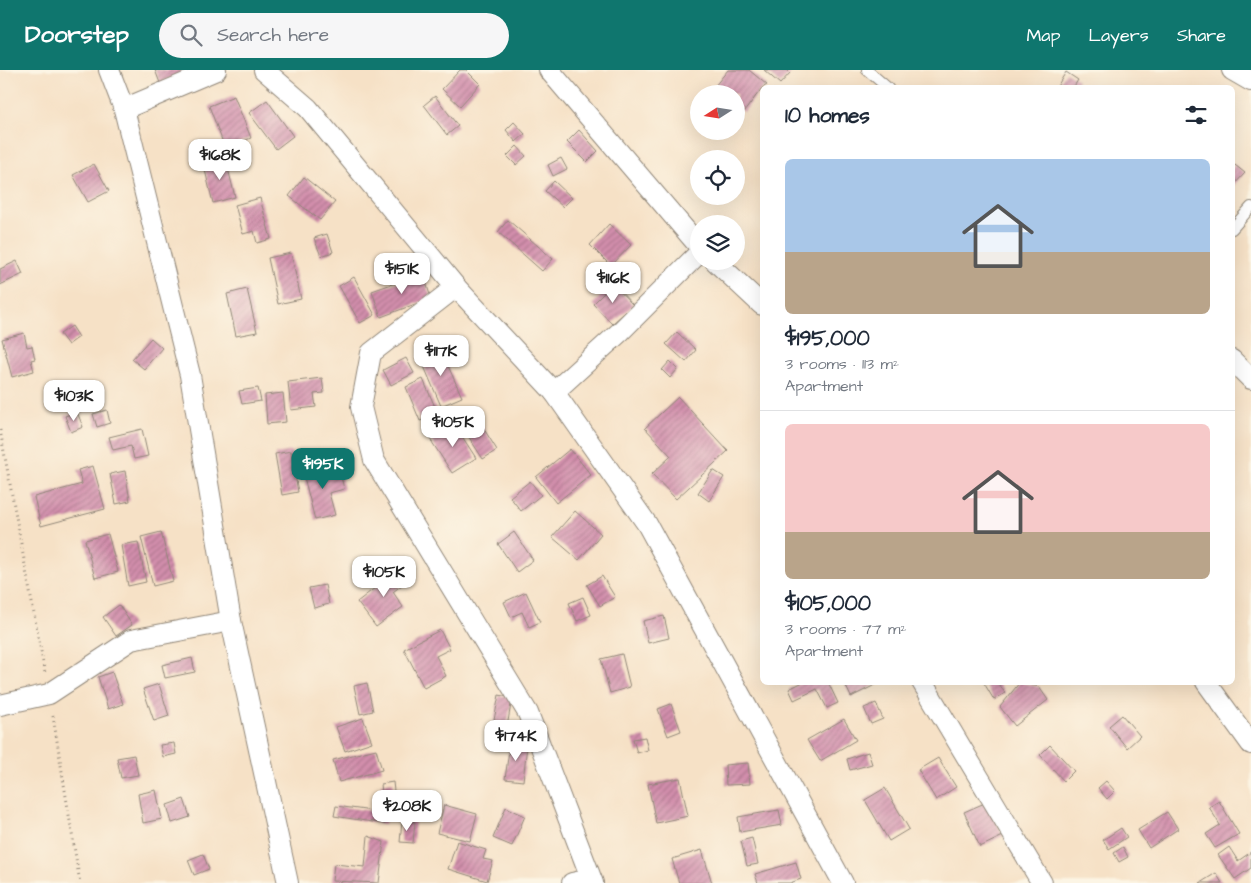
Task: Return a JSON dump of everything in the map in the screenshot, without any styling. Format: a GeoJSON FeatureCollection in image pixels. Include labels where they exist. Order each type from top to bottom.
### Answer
{"type":"FeatureCollection","features":[{"type":"Feature","properties":{"kind":"street"},"geometry":{"type":"LineString","coordinates":[[109,70],[124,109],[190,375],[231,621],[288,883]]}},
{"type":"Feature","properties":{"kind":"street"},"geometry":{"type":"LineString","coordinates":[[124,109],[216,70]]}},
{"type":"Feature","properties":{"kind":"street"},"geometry":{"type":"LineString","coordinates":[[264,70],[308,108],[456,287],[554,392],[647,524],[843,883]]}},
{"type":"Feature","properties":{"kind":"street"},"geometry":{"type":"LineString","coordinates":[[548,70],[690,236]]}},
{"type":"Feature","properties":{"kind":"street"},"geometry":{"type":"LineString","coordinates":[[1232,70],[1251,81]]}},
{"type":"Feature","properties":{"kind":"street"},"geometry":{"type":"LineString","coordinates":[[554,392],[621,331],[690,262]]}},
{"type":"Feature","properties":{"kind":"street"},"geometry":{"type":"LineString","coordinates":[[725,270],[760,303]]}},
{"type":"Feature","properties":{"kind":"street"},"geometry":{"type":"LineString","coordinates":[[456,287],[371,353],[361,407],[374,460],[528,714],[585,882]]}},
{"type":"Feature","properties":{"kind":"street"},"geometry":{"type":"LineString","coordinates":[[1235,363],[1251,379]]}},
{"type":"Feature","properties":{"kind":"street"},"geometry":{"type":"LineString","coordinates":[[0,705],[49,694],[131,640],[231,621]]}},
{"type":"Feature","properties":{"kind":"street"},"geometry":{"type":"LineString","coordinates":[[924,685],[1042,883]]}},
{"type":"Feature","properties":{"kind":"street"},"geometry":{"type":"LineString","coordinates":[[1208,685],[1251,744]]}},
{"type":"Feature","properties":{"kind":"lane"},"geometry":{"type":"LineString","coordinates":[[867,70],[884,85]]}},
{"type":"Feature","properties":{"kind":"lane"},"geometry":{"type":"LineString","coordinates":[[1235,226],[1251,207]]}},
{"type":"Feature","properties":{"kind":"path"},"geometry":{"type":"LineString","coordinates":[[0,430],[49,694],[80,883]]}},
{"type":"Feature","properties":{"kind":"building"},"geometry":{"type":"Polygon","coordinates":[[[155,70],[183,70],[184,73],[160,83],[155,70]]]}},
{"type":"Feature","properties":{"kind":"building"},"geometry":{"type":"Polygon","coordinates":[[[460,70],[466,70],[480,84],[460,106],[442,89],[460,70]]]}},
{"type":"Feature","properties":{"kind":"building"},"geometry":{"type":"Polygon","coordinates":[[[728,70],[749,70],[767,85],[760,85],[760,91],[745,111],[745,85],[716,85],[728,70]]]}},
{"type":"Feature","properties":{"kind":"building"},"geometry":{"type":"Polygon","coordinates":[[[764,70],[787,70],[790,73],[780,84],[764,70]]]}},
{"type":"Feature","properties":{"kind":"building"},"geometry":{"type":"Polygon","coordinates":[[[1066,72],[1078,80],[1075,85],[1058,85],[1066,72]]]}},
{"type":"Feature","properties":{"kind":"building"},"geometry":{"type":"Polygon","coordinates":[[[234,96],[251,138],[225,148],[209,106],[234,96]]]}},
{"type":"Feature","properties":{"kind":"building"},"geometry":{"type":"Polygon","coordinates":[[[435,96],[458,126],[447,135],[424,105],[435,96]]]}},
{"type":"Feature","properties":{"kind":"building"},"geometry":{"type":"Polygon","coordinates":[[[267,100],[293,136],[276,149],[249,113],[267,100]]]}},
{"type":"Feature","properties":{"kind":"building"},"geometry":{"type":"Polygon","coordinates":[[[514,122],[525,134],[516,142],[506,130],[514,122]]]}},
{"type":"Feature","properties":{"kind":"building"},"geometry":{"type":"Polygon","coordinates":[[[579,130],[598,151],[587,162],[567,142],[579,130]]]}},
{"type":"Feature","properties":{"kind":"building"},"geometry":{"type":"Polygon","coordinates":[[[517,146],[526,156],[516,165],[507,156],[517,146]]]}},
{"type":"Feature","properties":{"kind":"building"},"geometry":{"type":"Polygon","coordinates":[[[561,158],[567,169],[553,176],[548,165],[561,158]]]}},
{"type":"Feature","properties":{"kind":"building"},"geometry":{"type":"Polygon","coordinates":[[[226,160],[235,197],[213,203],[204,166],[226,160]]]}},
{"type":"Feature","properties":{"kind":"building"},"geometry":{"type":"Polygon","coordinates":[[[94,164],[109,191],[88,202],[73,175],[94,164]]]}},
{"type":"Feature","properties":{"kind":"building"},"geometry":{"type":"Polygon","coordinates":[[[1235,165],[1245,173],[1235,184],[1235,165]]]}},
{"type":"Feature","properties":{"kind":"building"},"geometry":{"type":"Polygon","coordinates":[[[304,177],[335,202],[320,220],[289,196],[304,177]]]}},
{"type":"Feature","properties":{"kind":"building"},"geometry":{"type":"Polygon","coordinates":[[[554,181],[572,198],[563,207],[545,191],[554,181]]]}},
{"type":"Feature","properties":{"kind":"building"},"geometry":{"type":"Polygon","coordinates":[[[260,198],[271,239],[257,243],[254,231],[243,234],[235,205],[260,198]]]}},
{"type":"Feature","properties":{"kind":"building"},"geometry":{"type":"Polygon","coordinates":[[[508,220],[553,259],[542,271],[498,232],[508,220]]]}},
{"type":"Feature","properties":{"kind":"building"},"geometry":{"type":"Polygon","coordinates":[[[609,224],[631,245],[611,266],[590,245],[609,224]]]}},
{"type":"Feature","properties":{"kind":"building"},"geometry":{"type":"Polygon","coordinates":[[[327,234],[333,252],[321,256],[314,238],[327,234]]]}},
{"type":"Feature","properties":{"kind":"building"},"geometry":{"type":"Polygon","coordinates":[[[291,253],[301,299],[278,304],[268,258],[291,253]]]}},
{"type":"Feature","properties":{"kind":"building"},"geometry":{"type":"Polygon","coordinates":[[[17,261],[23,274],[0,285],[0,269],[17,261]]]}},
{"type":"Feature","properties":{"kind":"building"},"geometry":{"type":"Polygon","coordinates":[[[423,273],[431,298],[381,317],[372,291],[423,273]]]}},
{"type":"Feature","properties":{"kind":"building"},"geometry":{"type":"Polygon","coordinates":[[[354,277],[375,315],[360,323],[339,286],[354,277]]]}},
{"type":"Feature","properties":{"kind":"building"},"geometry":{"type":"Polygon","coordinates":[[[613,284],[633,305],[612,324],[593,304],[613,284]]]}},
{"type":"Feature","properties":{"kind":"building"},"geometry":{"type":"Polygon","coordinates":[[[247,289],[257,332],[236,336],[227,294],[247,289]]]}},
{"type":"Feature","properties":{"kind":"building"},"geometry":{"type":"Polygon","coordinates":[[[72,326],[79,337],[68,345],[60,334],[72,326]]]}},
{"type":"Feature","properties":{"kind":"building"},"geometry":{"type":"Polygon","coordinates":[[[677,332],[696,350],[686,362],[666,344],[677,332]]]}},
{"type":"Feature","properties":{"kind":"building"},"geometry":{"type":"Polygon","coordinates":[[[24,333],[27,347],[32,346],[35,359],[31,360],[34,371],[12,377],[2,339],[24,333]]]}},
{"type":"Feature","properties":{"kind":"building"},"geometry":{"type":"Polygon","coordinates":[[[151,338],[162,348],[144,369],[132,359],[151,338]]]}},
{"type":"Feature","properties":{"kind":"building"},"geometry":{"type":"Polygon","coordinates":[[[440,348],[462,397],[441,406],[420,357],[440,348]]]}},
{"type":"Feature","properties":{"kind":"building"},"geometry":{"type":"Polygon","coordinates":[[[406,358],[414,373],[391,385],[383,370],[406,358]]]}},
{"type":"Feature","properties":{"kind":"building"},"geometry":{"type":"Polygon","coordinates":[[[670,361],[678,369],[670,378],[662,370],[670,361]]]}},
{"type":"Feature","properties":{"kind":"building"},"geometry":{"type":"Polygon","coordinates":[[[322,378],[324,393],[314,394],[316,407],[291,410],[288,382],[322,378]]]}},
{"type":"Feature","properties":{"kind":"building"},"geometry":{"type":"Polygon","coordinates":[[[423,379],[438,414],[420,421],[406,387],[423,379]]]}},
{"type":"Feature","properties":{"kind":"building"},"geometry":{"type":"Polygon","coordinates":[[[258,388],[261,401],[242,404],[239,391],[258,388]]]}},
{"type":"Feature","properties":{"kind":"building"},"geometry":{"type":"Polygon","coordinates":[[[283,393],[286,422],[267,424],[265,395],[283,393]]]}},
{"type":"Feature","properties":{"kind":"building"},"geometry":{"type":"Polygon","coordinates":[[[678,397],[728,451],[676,499],[652,474],[671,456],[645,428],[678,397]]]}},
{"type":"Feature","properties":{"kind":"building"},"geometry":{"type":"Polygon","coordinates":[[[107,410],[110,423],[97,427],[93,414],[107,410]]]}},
{"type":"Feature","properties":{"kind":"building"},"geometry":{"type":"Polygon","coordinates":[[[77,412],[83,427],[71,432],[65,416],[77,412]]]}},
{"type":"Feature","properties":{"kind":"building"},"geometry":{"type":"Polygon","coordinates":[[[477,418],[497,450],[483,459],[463,428],[477,418]]]}},
{"type":"Feature","properties":{"kind":"building"},"geometry":{"type":"Polygon","coordinates":[[[454,424],[476,458],[452,473],[430,439],[454,424]]]}},
{"type":"Feature","properties":{"kind":"building"},"geometry":{"type":"Polygon","coordinates":[[[142,429],[148,456],[134,459],[131,446],[113,450],[109,437],[142,429]]]}},
{"type":"Feature","properties":{"kind":"building"},"geometry":{"type":"Polygon","coordinates":[[[570,449],[591,475],[556,503],[536,477],[570,449]]]}},
{"type":"Feature","properties":{"kind":"building"},"geometry":{"type":"Polygon","coordinates":[[[291,451],[298,492],[282,495],[275,454],[291,451]]]}},
{"type":"Feature","properties":{"kind":"building"},"geometry":{"type":"Polygon","coordinates":[[[338,464],[344,489],[329,493],[335,515],[315,520],[303,473],[338,464]]]}},
{"type":"Feature","properties":{"kind":"building"},"geometry":{"type":"Polygon","coordinates":[[[93,466],[105,509],[41,526],[34,497],[82,484],[78,470],[93,466]]]}},
{"type":"Feature","properties":{"kind":"building"},"geometry":{"type":"Polygon","coordinates":[[[713,470],[724,477],[709,501],[698,493],[713,470]]]}},
{"type":"Feature","properties":{"kind":"building"},"geometry":{"type":"Polygon","coordinates":[[[125,471],[130,501],[116,504],[110,474],[125,471]]]}},
{"type":"Feature","properties":{"kind":"building"},"geometry":{"type":"Polygon","coordinates":[[[530,481],[541,495],[521,511],[510,497],[530,481]]]}},
{"type":"Feature","properties":{"kind":"building"},"geometry":{"type":"Polygon","coordinates":[[[575,511],[601,534],[579,560],[552,537],[575,511]]]}},
{"type":"Feature","properties":{"kind":"building"},"geometry":{"type":"Polygon","coordinates":[[[161,532],[173,581],[153,586],[141,537],[161,532]]]}},
{"type":"Feature","properties":{"kind":"building"},"geometry":{"type":"Polygon","coordinates":[[[514,532],[533,560],[517,572],[498,544],[514,532]]]}},
{"type":"Feature","properties":{"kind":"building"},"geometry":{"type":"Polygon","coordinates":[[[108,534],[118,572],[95,578],[85,540],[108,534]]]}},
{"type":"Feature","properties":{"kind":"building"},"geometry":{"type":"Polygon","coordinates":[[[138,542],[146,582],[128,586],[121,545],[138,542]]]}},
{"type":"Feature","properties":{"kind":"building"},"geometry":{"type":"Polygon","coordinates":[[[403,566],[412,577],[393,592],[403,607],[376,627],[357,602],[403,566]]]}},
{"type":"Feature","properties":{"kind":"building"},"geometry":{"type":"Polygon","coordinates":[[[602,576],[615,597],[600,606],[587,585],[602,576]]]}},
{"type":"Feature","properties":{"kind":"building"},"geometry":{"type":"Polygon","coordinates":[[[325,585],[329,604],[314,608],[309,588],[325,585]]]}},
{"type":"Feature","properties":{"kind":"building"},"geometry":{"type":"Polygon","coordinates":[[[526,592],[540,622],[529,627],[522,612],[511,617],[504,602],[526,592]]]}},
{"type":"Feature","properties":{"kind":"building"},"geometry":{"type":"Polygon","coordinates":[[[583,597],[591,615],[577,621],[569,603],[583,597]]]}},
{"type":"Feature","properties":{"kind":"building"},"geometry":{"type":"Polygon","coordinates":[[[119,605],[132,625],[116,636],[103,617],[119,605]]]}},
{"type":"Feature","properties":{"kind":"building"},"geometry":{"type":"Polygon","coordinates":[[[664,616],[669,638],[648,643],[643,621],[664,616]]]}},
{"type":"Feature","properties":{"kind":"building"},"geometry":{"type":"Polygon","coordinates":[[[440,630],[450,649],[436,656],[446,676],[424,688],[404,649],[440,630]]]}},
{"type":"Feature","properties":{"kind":"building"},"geometry":{"type":"Polygon","coordinates":[[[622,654],[630,687],[610,693],[601,659],[622,654]]]}},
{"type":"Feature","properties":{"kind":"building"},"geometry":{"type":"Polygon","coordinates":[[[192,658],[195,672],[165,678],[162,665],[192,658]]]}},
{"type":"Feature","properties":{"kind":"building"},"geometry":{"type":"Polygon","coordinates":[[[112,672],[123,704],[108,709],[98,677],[112,672]]]}},
{"type":"Feature","properties":{"kind":"building"},"geometry":{"type":"Polygon","coordinates":[[[367,683],[373,711],[360,714],[354,686],[367,683]]]}},
{"type":"Feature","properties":{"kind":"building"},"geometry":{"type":"Polygon","coordinates":[[[159,684],[169,716],[154,721],[143,689],[159,684]]]}},
{"type":"Feature","properties":{"kind":"building"},"geometry":{"type":"Polygon","coordinates":[[[797,685],[829,685],[838,703],[827,708],[817,689],[794,700],[789,689],[797,685]]]}},
{"type":"Feature","properties":{"kind":"building"},"geometry":{"type":"Polygon","coordinates":[[[845,685],[875,685],[851,697],[845,685]]]}},
{"type":"Feature","properties":{"kind":"building"},"geometry":{"type":"Polygon","coordinates":[[[985,685],[1000,685],[1005,693],[994,700],[985,685]]]}},
{"type":"Feature","properties":{"kind":"building"},"geometry":{"type":"Polygon","coordinates":[[[1018,685],[1039,687],[1048,700],[1015,726],[1000,707],[1018,685]]]}},
{"type":"Feature","properties":{"kind":"building"},"geometry":{"type":"Polygon","coordinates":[[[499,695],[512,698],[506,733],[492,730],[499,695]]]}},
{"type":"Feature","properties":{"kind":"building"},"geometry":{"type":"Polygon","coordinates":[[[876,703],[883,719],[871,724],[864,708],[876,703]]]}},
{"type":"Feature","properties":{"kind":"building"},"geometry":{"type":"Polygon","coordinates":[[[671,704],[681,731],[668,736],[658,709],[671,704]]]}},
{"type":"Feature","properties":{"kind":"building"},"geometry":{"type":"Polygon","coordinates":[[[1122,715],[1140,736],[1127,748],[1109,726],[1122,715]]]}},
{"type":"Feature","properties":{"kind":"building"},"geometry":{"type":"Polygon","coordinates":[[[363,718],[372,742],[345,751],[336,727],[363,718]]]}},
{"type":"Feature","properties":{"kind":"building"},"geometry":{"type":"Polygon","coordinates":[[[844,719],[856,740],[820,761],[807,740],[844,719]]]}},
{"type":"Feature","properties":{"kind":"building"},"geometry":{"type":"Polygon","coordinates":[[[645,737],[648,750],[637,753],[633,739],[645,737]]]}},
{"type":"Feature","properties":{"kind":"building"},"geometry":{"type":"Polygon","coordinates":[[[174,743],[176,754],[163,757],[160,745],[174,743]]]}},
{"type":"Feature","properties":{"kind":"building"},"geometry":{"type":"Polygon","coordinates":[[[510,743],[527,745],[523,781],[505,779],[510,743]]]}},
{"type":"Feature","properties":{"kind":"building"},"geometry":{"type":"Polygon","coordinates":[[[1050,745],[1074,771],[1064,781],[1040,755],[1050,745]]]}},
{"type":"Feature","properties":{"kind":"building"},"geometry":{"type":"Polygon","coordinates":[[[376,749],[382,770],[339,782],[333,760],[376,749]]]}},
{"type":"Feature","properties":{"kind":"building"},"geometry":{"type":"Polygon","coordinates":[[[868,752],[872,764],[850,770],[847,759],[868,752]]]}},
{"type":"Feature","properties":{"kind":"building"},"geometry":{"type":"Polygon","coordinates":[[[134,755],[138,775],[121,778],[117,758],[134,755]]]}},
{"type":"Feature","properties":{"kind":"building"},"geometry":{"type":"Polygon","coordinates":[[[938,758],[956,787],[936,800],[918,770],[938,758]]]}},
{"type":"Feature","properties":{"kind":"building"},"geometry":{"type":"Polygon","coordinates":[[[748,763],[750,784],[726,785],[725,765],[748,763]]]}},
{"type":"Feature","properties":{"kind":"building"},"geometry":{"type":"Polygon","coordinates":[[[680,778],[688,816],[656,823],[648,784],[680,778]]]}},
{"type":"Feature","properties":{"kind":"building"},"geometry":{"type":"Polygon","coordinates":[[[1106,781],[1115,791],[1107,799],[1098,788],[1106,781]]]}},
{"type":"Feature","properties":{"kind":"building"},"geometry":{"type":"Polygon","coordinates":[[[393,782],[395,800],[383,802],[381,784],[393,782]]]}},
{"type":"Feature","properties":{"kind":"building"},"geometry":{"type":"Polygon","coordinates":[[[885,788],[909,829],[889,841],[865,800],[885,788]]]}},
{"type":"Feature","properties":{"kind":"building"},"geometry":{"type":"Polygon","coordinates":[[[156,790],[162,819],[143,823],[138,794],[156,790]]]}},
{"type":"Feature","properties":{"kind":"building"},"geometry":{"type":"Polygon","coordinates":[[[184,799],[190,817],[172,823],[167,805],[184,799]]]}},
{"type":"Feature","properties":{"kind":"building"},"geometry":{"type":"Polygon","coordinates":[[[1219,801],[1239,834],[1215,848],[1206,834],[1220,825],[1209,807],[1219,801]]]}},
{"type":"Feature","properties":{"kind":"building"},"geometry":{"type":"Polygon","coordinates":[[[987,802],[1003,836],[980,847],[964,812],[987,802]]]}},
{"type":"Feature","properties":{"kind":"building"},"geometry":{"type":"Polygon","coordinates":[[[444,805],[477,814],[470,841],[437,833],[444,805]]]}},
{"type":"Feature","properties":{"kind":"building"},"geometry":{"type":"Polygon","coordinates":[[[336,806],[387,813],[385,824],[334,816],[336,806]]]}},
{"type":"Feature","properties":{"kind":"building"},"geometry":{"type":"Polygon","coordinates":[[[506,807],[525,816],[512,846],[493,838],[506,807]]]}},
{"type":"Feature","properties":{"kind":"building"},"geometry":{"type":"Polygon","coordinates":[[[779,810],[782,825],[740,832],[738,817],[779,810]]]}},
{"type":"Feature","properties":{"kind":"building"},"geometry":{"type":"Polygon","coordinates":[[[1167,812],[1178,829],[1149,848],[1138,830],[1167,812]]]}},
{"type":"Feature","properties":{"kind":"building"},"geometry":{"type":"Polygon","coordinates":[[[402,821],[415,822],[413,843],[400,842],[402,821]]]}},
{"type":"Feature","properties":{"kind":"building"},"geometry":{"type":"Polygon","coordinates":[[[1121,828],[1127,837],[1109,849],[1103,840],[1121,828]]]}},
{"type":"Feature","properties":{"kind":"building"},"geometry":{"type":"Polygon","coordinates":[[[368,836],[384,842],[379,883],[332,881],[334,864],[365,867],[368,836]]]}},
{"type":"Feature","properties":{"kind":"building"},"geometry":{"type":"Polygon","coordinates":[[[752,838],[758,864],[747,866],[741,841],[752,838]]]}},
{"type":"Feature","properties":{"kind":"building"},"geometry":{"type":"Polygon","coordinates":[[[457,841],[486,850],[483,859],[493,861],[487,881],[448,869],[457,841]]]}},
{"type":"Feature","properties":{"kind":"building"},"geometry":{"type":"Polygon","coordinates":[[[1123,847],[1128,857],[1119,862],[1114,853],[1123,847]]]}},
{"type":"Feature","properties":{"kind":"building"},"geometry":{"type":"Polygon","coordinates":[[[1229,847],[1238,861],[1251,852],[1251,868],[1235,879],[1218,855],[1229,847]]]}},
{"type":"Feature","properties":{"kind":"building"},"geometry":{"type":"Polygon","coordinates":[[[702,850],[712,883],[679,883],[672,859],[702,850]]]}},
{"type":"Feature","properties":{"kind":"building"},"geometry":{"type":"Polygon","coordinates":[[[203,854],[209,869],[194,875],[188,860],[203,854]]]}},
{"type":"Feature","properties":{"kind":"building"},"geometry":{"type":"Polygon","coordinates":[[[796,862],[801,879],[790,883],[758,883],[755,874],[796,862]]]}},
{"type":"Feature","properties":{"kind":"building"},"geometry":{"type":"Polygon","coordinates":[[[1216,873],[1222,883],[1200,883],[1216,873]]]}}]}
